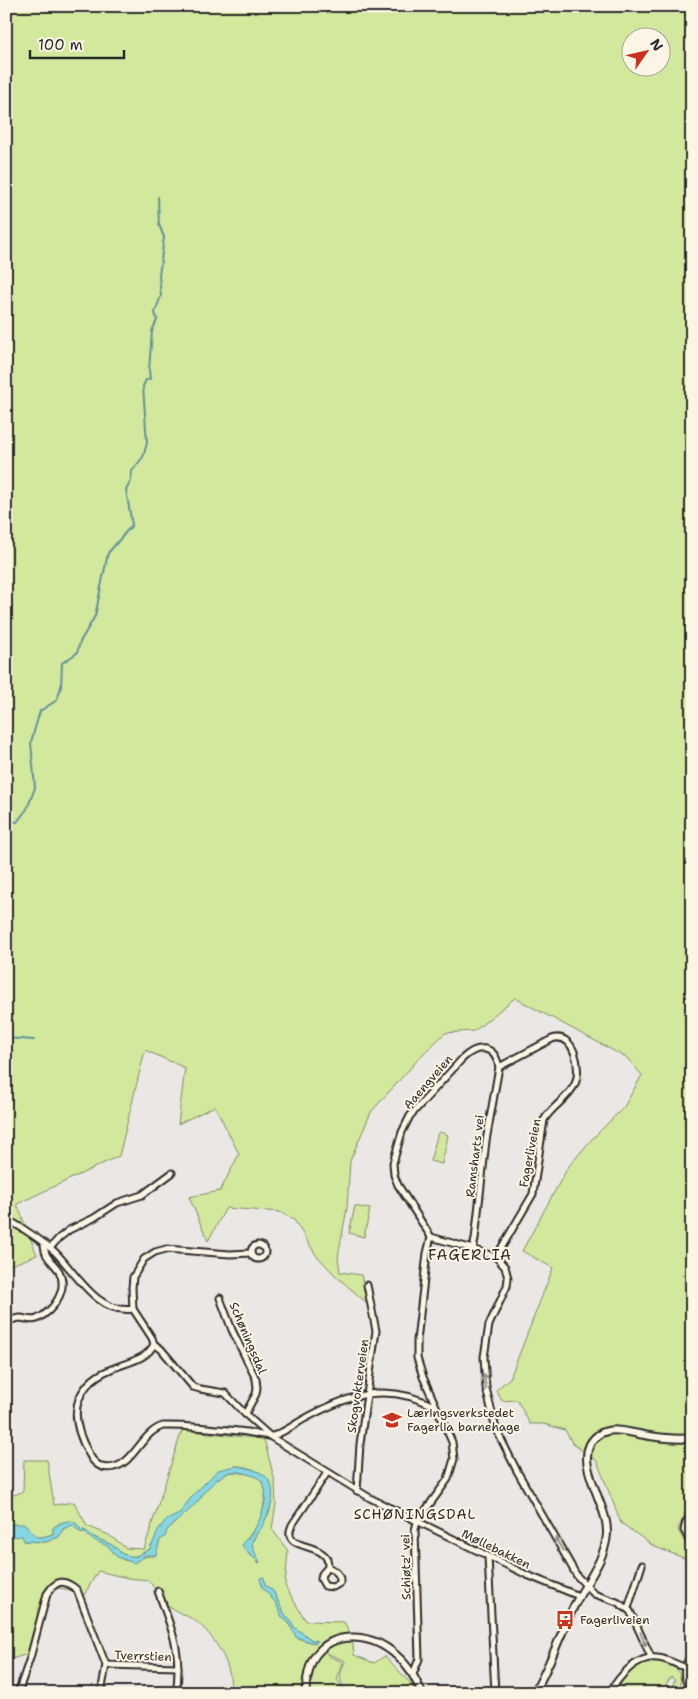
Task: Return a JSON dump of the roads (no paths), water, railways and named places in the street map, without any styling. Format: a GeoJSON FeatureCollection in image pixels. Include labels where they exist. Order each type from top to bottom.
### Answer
{"type":"FeatureCollection","features":[{"type":"Feature","properties":{"kind":"street","name":"Fagerliveien"},"geometry":{"type":"LineString","coordinates":[[496,1257],[533,1194],[544,1120],[572,1088],[577,1074],[574,1050],[570,1043],[561,1038],[552,1039],[499,1067]]}},
{"type":"Feature","properties":{"kind":"street","name":"Aaengveien"},"geometry":{"type":"LineString","coordinates":[[431,1237],[398,1185],[394,1175],[393,1163],[404,1126],[419,1105],[472,1050],[477,1048],[488,1050],[497,1060],[499,1067]]}},
{"type":"Feature","properties":{"kind":"street","name":"Ramsharts vei"},"geometry":{"type":"LineString","coordinates":[[473,1249],[476,1239],[487,1132],[499,1067]]}},
{"type":"Feature","properties":{"kind":"street"},"geometry":{"type":"LineString","coordinates":[[50,1248],[69,1230],[94,1218],[117,1203],[142,1195],[172,1173]]}},
{"type":"Feature","properties":{"kind":"street"},"geometry":{"type":"LineString","coordinates":[[6,1219],[50,1248],[99,1299],[114,1308],[127,1310],[133,1309],[133,1276],[144,1259],[155,1252],[166,1249],[230,1254],[252,1253]]}},
{"type":"Feature","properties":{"kind":"street"},"geometry":{"type":"LineString","coordinates":[[431,1237],[496,1257],[505,1267],[508,1278],[507,1286],[494,1312],[486,1338],[483,1364],[489,1403],[496,1429],[517,1471],[575,1571],[585,1585],[599,1596],[628,1608],[633,1615],[651,1657]]}},
{"type":"Feature","properties":{"kind":"street","name":"Schiøtz' vei"},"geometry":{"type":"LineString","coordinates":[[413,1674],[419,1659],[415,1530],[418,1522],[446,1484],[453,1464],[454,1449],[422,1377],[417,1352],[427,1253],[431,1237]]}},
{"type":"Feature","properties":{"kind":"street"},"geometry":{"type":"LineString","coordinates":[[6,1322],[15,1318],[35,1320],[56,1302],[62,1286],[61,1278],[58,1270],[44,1253],[44,1245]]}},
{"type":"Feature","properties":{"kind":"street","name":"Skogvokterveien"},"geometry":{"type":"LineString","coordinates":[[358,1491],[360,1444],[376,1332],[367,1285]]}},
{"type":"Feature","properties":{"kind":"street","name":"Schøningsdal"},"geometry":{"type":"LineString","coordinates":[[220,1298],[232,1330],[256,1379],[256,1394],[245,1414]]}},
{"type":"Feature","properties":{"kind":"street","name":"Møllebakken"},"geometry":{"type":"LineString","coordinates":[[133,1309],[154,1344],[193,1387],[200,1390],[225,1393],[271,1437],[358,1491],[488,1557],[549,1585],[579,1596]]}},
{"type":"Feature","properties":{"kind":"street"},"geometry":{"type":"LineString","coordinates":[[154,1344],[145,1356],[103,1372],[95,1377],[82,1392],[77,1405],[76,1420],[88,1453],[95,1463],[102,1468],[121,1465],[151,1433],[163,1426],[239,1431],[271,1437],[322,1410],[367,1394],[386,1392],[400,1394],[436,1407]]}},
{"type":"Feature","properties":{"kind":"street"},"geometry":{"type":"LineString","coordinates":[[534,1693],[579,1596],[601,1558],[606,1545],[606,1518],[587,1465],[587,1455],[593,1440],[601,1434],[612,1430],[662,1438],[692,1438]]}},
{"type":"Feature","properties":{"kind":"street"},"geometry":{"type":"LineString","coordinates":[[327,1473],[292,1525],[289,1534],[290,1539],[294,1542],[320,1552],[327,1559],[328,1567]]}},
{"type":"Feature","properties":{"kind":"street"},"geometry":{"type":"LineString","coordinates":[[692,1517],[686,1522],[684,1530],[692,1545]]}},
{"type":"Feature","properties":{"kind":"street"},"geometry":{"type":"LineString","coordinates":[[488,1557],[495,1693]]}},
{"type":"Feature","properties":{"kind":"street"},"geometry":{"type":"LineString","coordinates":[[628,1608],[642,1565]]}},
{"type":"Feature","properties":{"kind":"street"},"geometry":{"type":"LineString","coordinates":[[18,1693],[30,1658],[47,1594],[52,1586],[58,1582],[64,1582],[77,1590],[106,1665],[101,1693]]}},
{"type":"Feature","properties":{"kind":"street"},"geometry":{"type":"LineString","coordinates":[[158,1591],[171,1624],[176,1646],[178,1667],[176,1693]]}},
{"type":"Feature","properties":{"kind":"street"},"geometry":{"type":"LineString","coordinates":[[306,1693],[311,1665],[316,1656],[328,1644],[342,1638],[360,1638],[380,1644],[397,1656],[413,1674],[422,1693]]}},
{"type":"Feature","properties":{"kind":"street"},"geometry":{"type":"LineString","coordinates":[[692,1653],[684,1667],[685,1677],[692,1692]]}},
{"type":"Feature","properties":{"kind":"street"},"geometry":{"type":"LineString","coordinates":[[609,1693],[626,1671],[651,1657],[684,1667]]}},
{"type":"Feature","properties":{"kind":"street","name":"Tverrstien"},"geometry":{"type":"LineString","coordinates":[[106,1665],[178,1667]]}},
{"type":"Feature","properties":{"kind":"water"},"geometry":{"type":"Polygon","coordinates":[[[236,1466],[261,1473],[268,1479],[273,1493],[272,1501],[262,1527],[252,1542],[253,1549],[260,1562],[258,1563],[245,1550],[242,1544],[251,1535],[260,1519],[265,1501],[264,1485],[259,1479],[251,1475],[231,1472],[225,1474],[204,1492],[200,1499],[167,1530],[165,1537],[160,1540],[156,1555],[146,1555],[134,1563],[117,1557],[109,1547],[90,1538],[85,1532],[80,1532],[72,1525],[63,1529],[59,1537],[46,1542],[24,1541],[22,1536],[11,1537],[9,1586],[6,1594],[6,1519],[8,1524],[25,1524],[37,1537],[53,1534],[53,1528],[60,1523],[71,1521],[80,1529],[112,1545],[122,1554],[135,1557],[150,1549],[159,1529],[165,1521],[179,1514],[193,1495],[218,1470],[236,1466]]]}},
{"type":"Feature","properties":{"kind":"water"},"geometry":{"type":"Polygon","coordinates":[[[264,1577],[265,1585],[273,1591],[285,1615],[291,1620],[294,1627],[312,1640],[318,1641],[316,1643],[296,1637],[289,1623],[282,1617],[276,1603],[262,1587],[260,1578],[264,1577]]]}},
{"type":"Feature","properties":{"kind":"waterway"},"geometry":{"type":"LineString","coordinates":[[6,821],[17,822],[27,809],[35,788],[31,742],[40,711],[57,700],[61,687],[62,663],[77,653],[80,642],[95,616],[108,553],[132,525],[126,490],[131,481],[132,471],[143,457],[147,443],[143,386],[146,380],[150,379],[152,331],[157,320],[155,312],[161,296],[159,276],[164,237],[159,225],[158,197]]}},
{"type":"Feature","properties":{"kind":"waterway"},"geometry":{"type":"LineString","coordinates":[[6,1038],[34,1040]]}},
{"type":"Feature","properties":{"kind":"place","name":"Læringsverkstedet Fagerlia barnehage"},"geometry":{"type":"Point","coordinates":[392,1420]}},
{"type":"Feature","properties":{"kind":"place","name":"Fagerliveien"},"geometry":{"type":"Point","coordinates":[565,1620]}},
{"type":"Feature","properties":{"kind":"district","name":"FAGERLIA"},"geometry":{"type":"Point","coordinates":[470,1255]}},
{"type":"Feature","properties":{"kind":"district","name":"SCHØNINGSDAL"},"geometry":{"type":"Point","coordinates":[415,1514]}}]}
